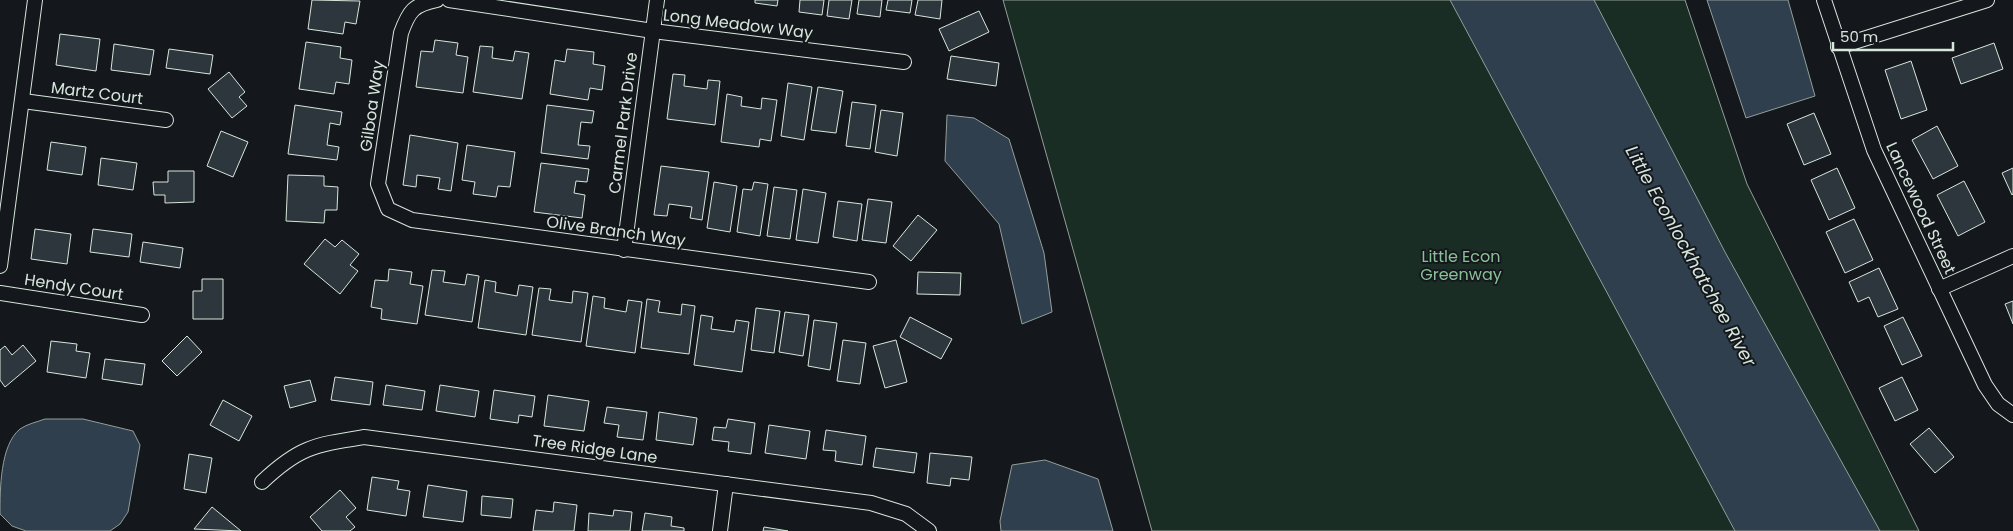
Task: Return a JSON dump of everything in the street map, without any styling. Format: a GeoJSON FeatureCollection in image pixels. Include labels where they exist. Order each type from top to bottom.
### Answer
{"type":"FeatureCollection","features":[{"type":"Feature","properties":{"kind":"street"},"geometry":{"type":"LineString","coordinates":[[0,266],[35,0]]}},
{"type":"Feature","properties":{"kind":"street","name":"Gilboa Way"},"geometry":{"type":"LineString","coordinates":[[378,184],[401,32],[408,13],[421,4],[437,0]]}},
{"type":"Feature","properties":{"kind":"street","name":"Long Meadow Way"},"geometry":{"type":"LineString","coordinates":[[449,0],[653,31],[904,62]]}},
{"type":"Feature","properties":{"kind":"street","name":"Carmel Park Drive"},"geometry":{"type":"LineString","coordinates":[[624,250],[656,0]]}},
{"type":"Feature","properties":{"kind":"street","name":"Lancewood Street"},"geometry":{"type":"LineString","coordinates":[[1824,0],[1874,150],[1985,385],[1998,404],[2013,415]]}},
{"type":"Feature","properties":{"kind":"street"},"geometry":{"type":"LineString","coordinates":[[1838,46],[1987,0]]}},
{"type":"Feature","properties":{"kind":"street","name":"Martz Court"},"geometry":{"type":"LineString","coordinates":[[23,101],[166,120]]}},
{"type":"Feature","properties":{"kind":"street","name":"Olive Branch Way"},"geometry":{"type":"LineString","coordinates":[[378,184],[388,209],[412,220],[869,282]]}},
{"type":"Feature","properties":{"kind":"street"},"geometry":{"type":"LineString","coordinates":[[1939,289],[2013,256]]}},
{"type":"Feature","properties":{"kind":"street","name":"Hendy Court"},"geometry":{"type":"LineString","coordinates":[[0,293],[142,315]]}},
{"type":"Feature","properties":{"kind":"street","name":"Tree Ridge Lane"},"geometry":{"type":"LineString","coordinates":[[262,482],[281,464],[300,451],[364,437],[871,504],[906,514],[929,531]]}},
{"type":"Feature","properties":{"kind":"street"},"geometry":{"type":"LineString","coordinates":[[720,531],[726,484]]}},
{"type":"Feature","properties":{"kind":"green space","name":"Little Econ Greenway"},"geometry":{"type":"Polygon","coordinates":[[[1003,0],[1685,0],[1747,184],[1919,531],[1152,531],[1003,0]]]}},
{"type":"Feature","properties":{"kind":"water","name":"Little Econlockhatchee River"},"geometry":{"type":"Polygon","coordinates":[[[1450,0],[1594,0],[1725,252],[1880,531],[1735,531],[1450,0]]]}},
{"type":"Feature","properties":{"kind":"water"},"geometry":{"type":"Polygon","coordinates":[[[1707,0],[1788,0],[1815,96],[1746,118],[1707,0]]]}},
{"type":"Feature","properties":{"kind":"water"},"geometry":{"type":"Polygon","coordinates":[[[947,115],[974,118],[1009,139],[1044,253],[1052,312],[1022,324],[999,224],[945,161],[947,115]]]}},
{"type":"Feature","properties":{"kind":"water"},"geometry":{"type":"Polygon","coordinates":[[[45,419],[83,419],[133,431],[140,445],[128,512],[120,524],[110,531],[26,531],[12,526],[0,514],[2,468],[8,446],[13,436],[20,429],[45,419]]]}},
{"type":"Feature","properties":{"kind":"water"},"geometry":{"type":"Polygon","coordinates":[[[1045,460],[1098,479],[1113,531],[1001,531],[1000,521],[1012,465],[1045,460]]]}},
{"type":"Feature","properties":{"kind":"building"},"geometry":{"type":"Polygon","coordinates":[[[312,0],[360,1],[356,24],[345,22],[343,34],[308,29],[312,0]]]}},
{"type":"Feature","properties":{"kind":"building"},"geometry":{"type":"Polygon","coordinates":[[[755,0],[778,0],[777,6],[755,3],[755,0]]]}},
{"type":"Feature","properties":{"kind":"building"},"geometry":{"type":"Polygon","coordinates":[[[800,0],[824,0],[822,15],[799,12],[800,0]]]}},
{"type":"Feature","properties":{"kind":"building"},"geometry":{"type":"Polygon","coordinates":[[[829,0],[852,0],[849,19],[827,16],[829,0]]]}},
{"type":"Feature","properties":{"kind":"building"},"geometry":{"type":"Polygon","coordinates":[[[859,0],[882,0],[880,17],[857,14],[859,0]]]}},
{"type":"Feature","properties":{"kind":"building"},"geometry":{"type":"Polygon","coordinates":[[[888,0],[912,0],[910,13],[886,10],[888,0]]]}},
{"type":"Feature","properties":{"kind":"building"},"geometry":{"type":"Polygon","coordinates":[[[918,0],[942,0],[940,19],[915,15],[918,0]]]}},
{"type":"Feature","properties":{"kind":"building"},"geometry":{"type":"Polygon","coordinates":[[[979,11],[989,32],[949,51],[939,29],[979,11]]]}},
{"type":"Feature","properties":{"kind":"building"},"geometry":{"type":"Polygon","coordinates":[[[60,34],[100,39],[96,71],[56,65],[60,34]]]}},
{"type":"Feature","properties":{"kind":"building"},"geometry":{"type":"Polygon","coordinates":[[[435,40],[458,43],[456,55],[468,57],[463,93],[416,87],[421,51],[433,52],[435,40]]]}},
{"type":"Feature","properties":{"kind":"building"},"geometry":{"type":"Polygon","coordinates":[[[306,42],[341,47],[340,58],[352,60],[349,84],[336,82],[334,94],[299,89],[306,42]]]}},
{"type":"Feature","properties":{"kind":"building"},"geometry":{"type":"Polygon","coordinates":[[[1994,43],[2003,69],[1961,84],[1952,58],[1994,43]]]}},
{"type":"Feature","properties":{"kind":"building"},"geometry":{"type":"Polygon","coordinates":[[[114,44],[154,50],[150,75],[111,70],[114,44]]]}},
{"type":"Feature","properties":{"kind":"building"},"geometry":{"type":"Polygon","coordinates":[[[480,46],[493,47],[492,58],[513,61],[515,51],[529,53],[522,99],[473,92],[480,46]]]}},
{"type":"Feature","properties":{"kind":"building"},"geometry":{"type":"Polygon","coordinates":[[[169,49],[213,55],[210,74],[166,68],[169,49]]]}},
{"type":"Feature","properties":{"kind":"building"},"geometry":{"type":"Polygon","coordinates":[[[567,49],[594,52],[593,64],[605,66],[602,90],[590,88],[588,100],[550,94],[555,60],[565,62],[567,49]]]}},
{"type":"Feature","properties":{"kind":"building"},"geometry":{"type":"Polygon","coordinates":[[[951,56],[999,63],[996,86],[947,79],[951,56]]]}},
{"type":"Feature","properties":{"kind":"building"},"geometry":{"type":"Polygon","coordinates":[[[1911,61],[1927,110],[1901,119],[1885,70],[1911,61]]]}},
{"type":"Feature","properties":{"kind":"building"},"geometry":{"type":"Polygon","coordinates":[[[229,72],[245,92],[239,97],[247,106],[232,118],[208,89],[229,72]]]}},
{"type":"Feature","properties":{"kind":"building"},"geometry":{"type":"Polygon","coordinates":[[[673,74],[685,75],[684,86],[707,89],[708,80],[720,81],[715,125],[667,119],[673,74]]]}},
{"type":"Feature","properties":{"kind":"building"},"geometry":{"type":"Polygon","coordinates":[[[788,83],[812,87],[804,140],[781,136],[788,83]]]}},
{"type":"Feature","properties":{"kind":"building"},"geometry":{"type":"Polygon","coordinates":[[[818,87],[843,91],[836,133],[811,130],[818,87]]]}},
{"type":"Feature","properties":{"kind":"building"},"geometry":{"type":"Polygon","coordinates":[[[727,94],[742,97],[741,106],[761,109],[762,98],[777,100],[771,141],[760,139],[759,147],[721,142],[727,94]]]}},
{"type":"Feature","properties":{"kind":"building"},"geometry":{"type":"Polygon","coordinates":[[[852,102],[876,105],[870,149],[846,146],[852,102]]]}},
{"type":"Feature","properties":{"kind":"building"},"geometry":{"type":"Polygon","coordinates":[[[295,105],[342,112],[340,125],[330,123],[327,145],[339,147],[337,160],[288,154],[295,105]]]}},
{"type":"Feature","properties":{"kind":"building"},"geometry":{"type":"Polygon","coordinates":[[[547,105],[594,111],[592,123],[581,122],[578,145],[590,146],[588,159],[541,153],[547,105]]]}},
{"type":"Feature","properties":{"kind":"building"},"geometry":{"type":"Polygon","coordinates":[[[881,110],[903,113],[897,156],[875,152],[881,110]]]}},
{"type":"Feature","properties":{"kind":"building"},"geometry":{"type":"Polygon","coordinates":[[[1814,113],[1831,154],[1804,165],[1787,124],[1814,113]]]}},
{"type":"Feature","properties":{"kind":"building"},"geometry":{"type":"Polygon","coordinates":[[[1937,126],[1958,166],[1933,179],[1912,140],[1937,126]]]}},
{"type":"Feature","properties":{"kind":"building"},"geometry":{"type":"Polygon","coordinates":[[[221,131],[248,142],[233,177],[207,166],[221,131]]]}},
{"type":"Feature","properties":{"kind":"building"},"geometry":{"type":"Polygon","coordinates":[[[410,135],[458,143],[451,191],[438,189],[440,178],[417,175],[416,187],[403,185],[410,135]]]}},
{"type":"Feature","properties":{"kind":"building"},"geometry":{"type":"Polygon","coordinates":[[[51,142],[86,147],[82,175],[47,170],[51,142]]]}},
{"type":"Feature","properties":{"kind":"building"},"geometry":{"type":"Polygon","coordinates":[[[467,145],[515,152],[510,187],[498,186],[496,197],[473,194],[475,182],[462,180],[467,145]]]}},
{"type":"Feature","properties":{"kind":"building"},"geometry":{"type":"Polygon","coordinates":[[[101,158],[137,163],[133,190],[98,185],[101,158]]]}},
{"type":"Feature","properties":{"kind":"building"},"geometry":{"type":"Polygon","coordinates":[[[541,163],[589,169],[587,182],[576,181],[574,193],[585,195],[582,218],[534,212],[541,163]]]}},
{"type":"Feature","properties":{"kind":"building"},"geometry":{"type":"Polygon","coordinates":[[[661,166],[709,172],[702,220],[690,218],[692,207],[669,204],[667,216],[654,215],[661,166]]]}},
{"type":"Feature","properties":{"kind":"building"},"geometry":{"type":"Polygon","coordinates":[[[1837,168],[1855,208],[1829,220],[1811,180],[1837,168]]]}},
{"type":"Feature","properties":{"kind":"building"},"geometry":{"type":"Polygon","coordinates":[[[2013,168],[2013,194],[2012,195],[2002,173],[2013,168]]]}},
{"type":"Feature","properties":{"kind":"building"},"geometry":{"type":"Polygon","coordinates":[[[168,171],[194,171],[194,202],[165,203],[165,195],[154,195],[153,182],[168,182],[168,171]]]}},
{"type":"Feature","properties":{"kind":"building"},"geometry":{"type":"Polygon","coordinates":[[[288,175],[324,176],[324,186],[338,187],[337,210],[325,210],[324,223],[286,221],[288,175]]]}},
{"type":"Feature","properties":{"kind":"building"},"geometry":{"type":"Polygon","coordinates":[[[1964,181],[1985,222],[1958,236],[1937,195],[1964,181]]]}},
{"type":"Feature","properties":{"kind":"building"},"geometry":{"type":"Polygon","coordinates":[[[714,182],[737,186],[730,232],[707,228],[714,182]]]}},
{"type":"Feature","properties":{"kind":"building"},"geometry":{"type":"Polygon","coordinates":[[[754,182],[768,184],[760,236],[737,232],[743,189],[752,190],[754,182]]]}},
{"type":"Feature","properties":{"kind":"building"},"geometry":{"type":"Polygon","coordinates":[[[774,187],[797,190],[790,239],[767,236],[774,187]]]}},
{"type":"Feature","properties":{"kind":"building"},"geometry":{"type":"Polygon","coordinates":[[[803,189],[826,193],[818,243],[796,240],[803,189]]]}},
{"type":"Feature","properties":{"kind":"building"},"geometry":{"type":"Polygon","coordinates":[[[868,199],[892,202],[886,243],[862,240],[868,199]]]}},
{"type":"Feature","properties":{"kind":"building"},"geometry":{"type":"Polygon","coordinates":[[[838,201],[862,204],[857,241],[833,237],[838,201]]]}},
{"type":"Feature","properties":{"kind":"building"},"geometry":{"type":"Polygon","coordinates":[[[918,215],[937,230],[911,261],[893,246],[918,215]]]}},
{"type":"Feature","properties":{"kind":"building"},"geometry":{"type":"Polygon","coordinates":[[[1854,219],[1873,260],[1845,273],[1826,232],[1854,219]]]}},
{"type":"Feature","properties":{"kind":"building"},"geometry":{"type":"Polygon","coordinates":[[[35,229],[71,234],[67,264],[31,259],[35,229]]]}},
{"type":"Feature","properties":{"kind":"building"},"geometry":{"type":"Polygon","coordinates":[[[93,229],[132,234],[129,257],[90,252],[93,229]]]}},
{"type":"Feature","properties":{"kind":"building"},"geometry":{"type":"Polygon","coordinates":[[[325,239],[335,247],[342,240],[359,254],[350,265],[358,271],[340,294],[304,264],[325,239]]]}},
{"type":"Feature","properties":{"kind":"building"},"geometry":{"type":"Polygon","coordinates":[[[143,242],[183,248],[180,268],[140,262],[143,242]]]}},
{"type":"Feature","properties":{"kind":"building"},"geometry":{"type":"Polygon","coordinates":[[[1879,268],[1898,309],[1878,317],[1869,297],[1858,302],[1849,282],[1879,268]]]}},
{"type":"Feature","properties":{"kind":"building"},"geometry":{"type":"Polygon","coordinates":[[[389,269],[412,272],[410,284],[423,286],[417,324],[381,319],[382,309],[371,307],[375,280],[388,281],[389,269]]]}},
{"type":"Feature","properties":{"kind":"building"},"geometry":{"type":"Polygon","coordinates":[[[432,270],[445,271],[443,282],[465,285],[467,274],[479,276],[472,322],[425,315],[432,270]]]}},
{"type":"Feature","properties":{"kind":"building"},"geometry":{"type":"Polygon","coordinates":[[[918,272],[961,273],[960,295],[917,294],[918,272]]]}},
{"type":"Feature","properties":{"kind":"building"},"geometry":{"type":"Polygon","coordinates":[[[202,279],[223,279],[223,319],[193,319],[193,291],[202,291],[202,279]]]}},
{"type":"Feature","properties":{"kind":"building"},"geometry":{"type":"Polygon","coordinates":[[[485,280],[496,282],[495,292],[517,296],[519,285],[533,287],[526,335],[478,328],[485,280]]]}},
{"type":"Feature","properties":{"kind":"building"},"geometry":{"type":"Polygon","coordinates":[[[539,288],[551,289],[549,300],[572,303],[573,291],[588,293],[581,342],[532,335],[539,288]]]}},
{"type":"Feature","properties":{"kind":"building"},"geometry":{"type":"Polygon","coordinates":[[[593,296],[605,298],[604,308],[626,312],[628,300],[642,302],[635,353],[586,346],[593,296]]]}},
{"type":"Feature","properties":{"kind":"building"},"geometry":{"type":"Polygon","coordinates":[[[647,299],[660,301],[658,312],[681,315],[682,304],[695,306],[689,354],[641,348],[647,299]]]}},
{"type":"Feature","properties":{"kind":"building"},"geometry":{"type":"Polygon","coordinates":[[[2013,301],[2013,324],[2005,304],[2013,301]]]}},
{"type":"Feature","properties":{"kind":"building"},"geometry":{"type":"Polygon","coordinates":[[[756,308],[780,311],[774,353],[751,350],[756,308]]]}},
{"type":"Feature","properties":{"kind":"building"},"geometry":{"type":"Polygon","coordinates":[[[785,312],[809,315],[803,356],[779,352],[785,312]]]}},
{"type":"Feature","properties":{"kind":"building"},"geometry":{"type":"Polygon","coordinates":[[[701,315],[713,317],[711,329],[734,332],[736,320],[749,322],[742,372],[694,365],[701,315]]]}},
{"type":"Feature","properties":{"kind":"building"},"geometry":{"type":"Polygon","coordinates":[[[910,317],[952,339],[941,359],[900,337],[910,317]]]}},
{"type":"Feature","properties":{"kind":"building"},"geometry":{"type":"Polygon","coordinates":[[[1903,317],[1922,356],[1902,365],[1884,326],[1903,317]]]}},
{"type":"Feature","properties":{"kind":"building"},"geometry":{"type":"Polygon","coordinates":[[[814,320],[837,323],[830,370],[808,366],[814,320]]]}},
{"type":"Feature","properties":{"kind":"building"},"geometry":{"type":"Polygon","coordinates":[[[187,336],[202,352],[177,376],[162,361],[187,336]]]}},
{"type":"Feature","properties":{"kind":"building"},"geometry":{"type":"Polygon","coordinates":[[[843,340],[866,343],[860,384],[837,381],[843,340]]]}},
{"type":"Feature","properties":{"kind":"building"},"geometry":{"type":"Polygon","coordinates":[[[896,340],[907,382],[885,388],[873,346],[896,340]]]}},
{"type":"Feature","properties":{"kind":"building"},"geometry":{"type":"Polygon","coordinates":[[[51,341],[77,344],[76,351],[90,353],[86,378],[47,372],[51,341]]]}},
{"type":"Feature","properties":{"kind":"building"},"geometry":{"type":"Polygon","coordinates":[[[23,345],[36,361],[5,387],[0,380],[0,350],[5,346],[12,355],[23,345]]]}},
{"type":"Feature","properties":{"kind":"building"},"geometry":{"type":"Polygon","coordinates":[[[105,359],[145,364],[142,385],[102,379],[105,359]]]}},
{"type":"Feature","properties":{"kind":"building"},"geometry":{"type":"Polygon","coordinates":[[[335,377],[373,382],[370,405],[331,400],[335,377]]]}},
{"type":"Feature","properties":{"kind":"building"},"geometry":{"type":"Polygon","coordinates":[[[1902,377],[1918,410],[1895,421],[1879,388],[1902,377]]]}},
{"type":"Feature","properties":{"kind":"building"},"geometry":{"type":"Polygon","coordinates":[[[310,380],[316,401],[290,408],[284,386],[310,380]]]}},
{"type":"Feature","properties":{"kind":"building"},"geometry":{"type":"Polygon","coordinates":[[[386,385],[425,391],[422,410],[383,405],[386,385]]]}},
{"type":"Feature","properties":{"kind":"building"},"geometry":{"type":"Polygon","coordinates":[[[440,385],[479,391],[475,417],[436,411],[440,385]]]}},
{"type":"Feature","properties":{"kind":"building"},"geometry":{"type":"Polygon","coordinates":[[[494,390],[535,396],[532,417],[519,415],[518,423],[490,419],[494,390]]]}},
{"type":"Feature","properties":{"kind":"building"},"geometry":{"type":"Polygon","coordinates":[[[548,395],[589,401],[584,431],[544,426],[548,395]]]}},
{"type":"Feature","properties":{"kind":"building"},"geometry":{"type":"Polygon","coordinates":[[[223,400],[252,416],[239,441],[210,425],[223,400]]]}},
{"type":"Feature","properties":{"kind":"building"},"geometry":{"type":"Polygon","coordinates":[[[607,407],[647,412],[643,440],[617,437],[619,425],[604,423],[607,407]]]}},
{"type":"Feature","properties":{"kind":"building"},"geometry":{"type":"Polygon","coordinates":[[[659,412],[697,418],[693,445],[656,440],[659,412]]]}},
{"type":"Feature","properties":{"kind":"building"},"geometry":{"type":"Polygon","coordinates":[[[728,419],[755,423],[751,454],[728,451],[729,442],[712,440],[714,427],[726,428],[728,419]]]}},
{"type":"Feature","properties":{"kind":"building"},"geometry":{"type":"Polygon","coordinates":[[[769,425],[810,431],[806,459],[765,453],[769,425]]]}},
{"type":"Feature","properties":{"kind":"building"},"geometry":{"type":"Polygon","coordinates":[[[1929,428],[1954,457],[1935,473],[1910,444],[1929,428]]]}},
{"type":"Feature","properties":{"kind":"building"},"geometry":{"type":"Polygon","coordinates":[[[826,430],[866,436],[862,465],[835,461],[836,451],[823,450],[826,430]]]}},
{"type":"Feature","properties":{"kind":"building"},"geometry":{"type":"Polygon","coordinates":[[[876,448],[917,453],[914,473],[873,467],[876,448]]]}},
{"type":"Feature","properties":{"kind":"building"},"geometry":{"type":"Polygon","coordinates":[[[930,453],[972,457],[969,480],[951,478],[950,486],[927,483],[930,453]]]}},
{"type":"Feature","properties":{"kind":"building"},"geometry":{"type":"Polygon","coordinates":[[[189,454],[212,458],[206,493],[184,489],[189,454]]]}},
{"type":"Feature","properties":{"kind":"building"},"geometry":{"type":"Polygon","coordinates":[[[372,477],[399,481],[397,489],[410,491],[406,516],[367,510],[372,477]]]}},
{"type":"Feature","properties":{"kind":"building"},"geometry":{"type":"Polygon","coordinates":[[[428,485],[467,491],[463,522],[423,517],[428,485]]]}},
{"type":"Feature","properties":{"kind":"building"},"geometry":{"type":"Polygon","coordinates":[[[340,490],[356,508],[346,517],[355,527],[350,531],[322,531],[310,517],[340,490]]]}},
{"type":"Feature","properties":{"kind":"building"},"geometry":{"type":"Polygon","coordinates":[[[482,496],[513,499],[511,518],[481,515],[482,496]]]}},
{"type":"Feature","properties":{"kind":"building"},"geometry":{"type":"Polygon","coordinates":[[[554,502],[577,505],[574,531],[533,531],[536,510],[553,512],[554,502]]]}},
{"type":"Feature","properties":{"kind":"building"},"geometry":{"type":"Polygon","coordinates":[[[212,507],[241,531],[194,529],[212,507]]]}},
{"type":"Feature","properties":{"kind":"building"},"geometry":{"type":"Polygon","coordinates":[[[614,510],[632,512],[630,531],[588,531],[589,513],[613,516],[614,510]]]}},
{"type":"Feature","properties":{"kind":"building"},"geometry":{"type":"Polygon","coordinates":[[[645,513],[672,517],[671,526],[684,528],[684,531],[642,531],[645,513]]]}},
{"type":"Feature","properties":{"kind":"building"},"geometry":{"type":"Polygon","coordinates":[[[764,527],[788,531],[763,531],[764,527]]]}}]}
